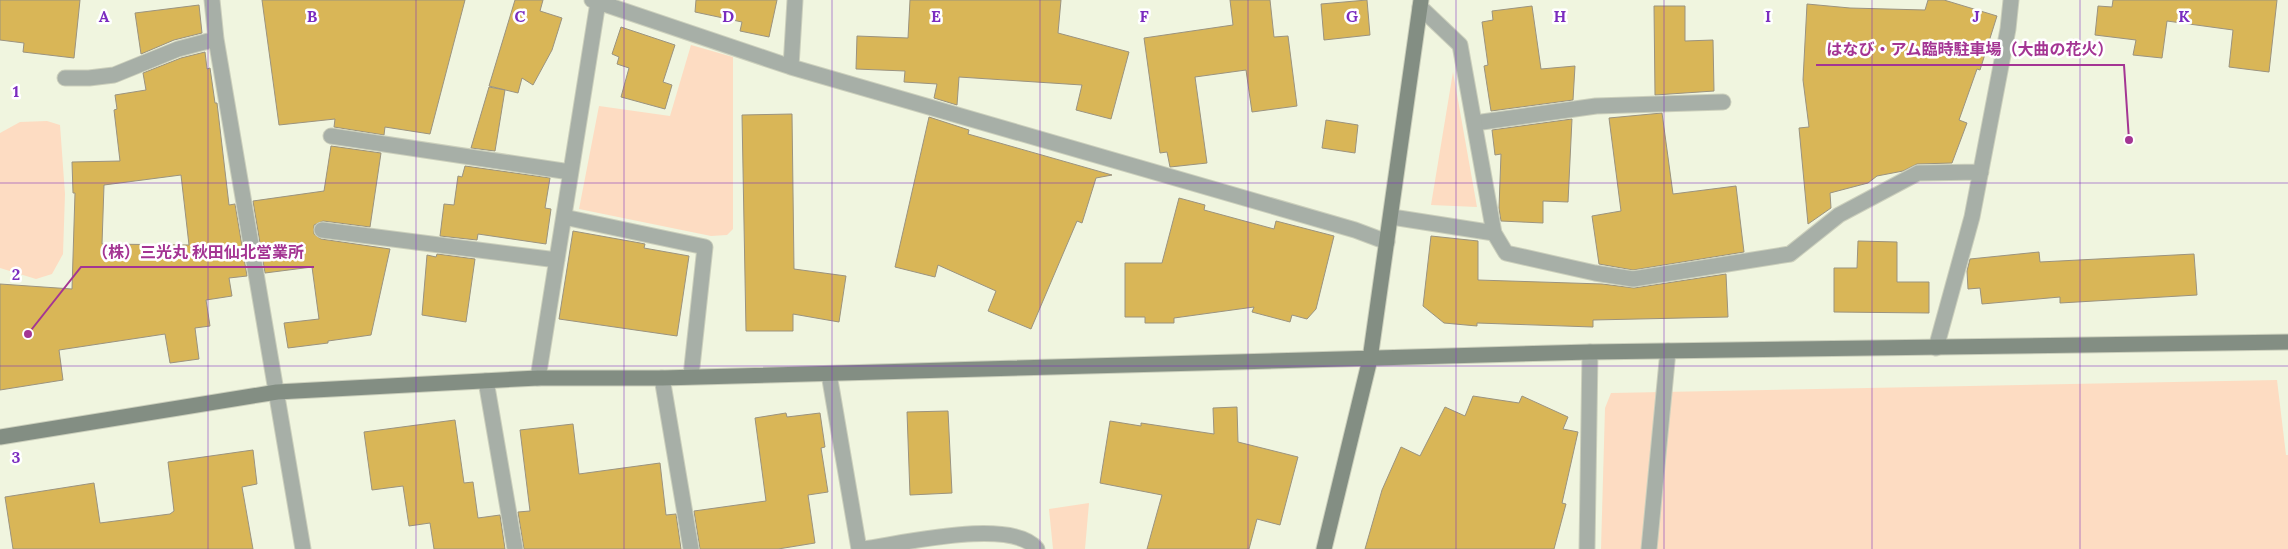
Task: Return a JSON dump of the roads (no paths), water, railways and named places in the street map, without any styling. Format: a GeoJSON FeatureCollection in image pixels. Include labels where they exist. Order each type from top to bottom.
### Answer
{"type":"FeatureCollection","features":[{"type":"Feature","properties":{"kind":"street"},"geometry":{"type":"LineString","coordinates":[[212,0],[216,39],[303,549]]}},
{"type":"Feature","properties":{"kind":"street"},"geometry":{"type":"LineString","coordinates":[[791,67],[795,0]]}},
{"type":"Feature","properties":{"kind":"street"},"geometry":{"type":"LineString","coordinates":[[538,378],[564,217],[595,1],[791,67],[1355,230],[1387,242]]}},
{"type":"Feature","properties":{"kind":"street"},"geometry":{"type":"LineString","coordinates":[[1936,348],[1972,217],[2008,29],[2007,1]]}},
{"type":"Feature","properties":{"kind":"street"},"geometry":{"type":"LineString","coordinates":[[1420,4],[1460,45],[1494,233],[1506,253],[1595,274],[1633,279],[1790,254],[1839,214],[1918,172],[1980,172]]}},
{"type":"Feature","properties":{"kind":"street"},"geometry":{"type":"LineString","coordinates":[[1324,549],[1370,359],[1392,217],[1420,4]]}},
{"type":"Feature","properties":{"kind":"street"},"geometry":{"type":"LineString","coordinates":[[66,78],[114,75],[178,48],[216,39]]}},
{"type":"Feature","properties":{"kind":"street"},"geometry":{"type":"LineString","coordinates":[[1474,123],[1596,106],[1723,102]]}},
{"type":"Feature","properties":{"kind":"street"},"geometry":{"type":"LineString","coordinates":[[331,136],[570,172]]}},
{"type":"Feature","properties":{"kind":"street"},"geometry":{"type":"LineString","coordinates":[[564,217],[705,247],[691,376]]}},
{"type":"Feature","properties":{"kind":"street"},"geometry":{"type":"LineString","coordinates":[[1392,217],[1494,233]]}},
{"type":"Feature","properties":{"kind":"street"},"geometry":{"type":"LineString","coordinates":[[322,230],[557,260]]}},
{"type":"Feature","properties":{"kind":"street"},"geometry":{"type":"LineString","coordinates":[[0,437],[277,392],[538,378],[662,378],[829,374],[1590,352],[1872,346],[1936,348],[2288,342]]}},
{"type":"Feature","properties":{"kind":"street"},"geometry":{"type":"LineString","coordinates":[[1649,549],[1668,351]]}},
{"type":"Feature","properties":{"kind":"street"},"geometry":{"type":"LineString","coordinates":[[1587,549],[1590,352]]}},
{"type":"Feature","properties":{"kind":"street"},"geometry":{"type":"LineString","coordinates":[[829,374],[859,549]]}},
{"type":"Feature","properties":{"kind":"street"},"geometry":{"type":"LineString","coordinates":[[662,378],[691,549]]}},
{"type":"Feature","properties":{"kind":"street"},"geometry":{"type":"LineString","coordinates":[[486,381],[515,549]]}},
{"type":"Feature","properties":{"kind":"street"},"geometry":{"type":"LineString","coordinates":[[863,549],[983,532],[1006,533],[1023,537],[1037,549]]}},
{"type":"Feature","properties":{"kind":"place","name":"はなび・アム臨時駐車場（大曲の花火）"},"geometry":{"type":"Point","coordinates":[2129,140]}},
{"type":"Feature","properties":{"kind":"place","name":"（株）三光丸 秋田仙北営業所"},"geometry":{"type":"Point","coordinates":[28,334]}}]}
